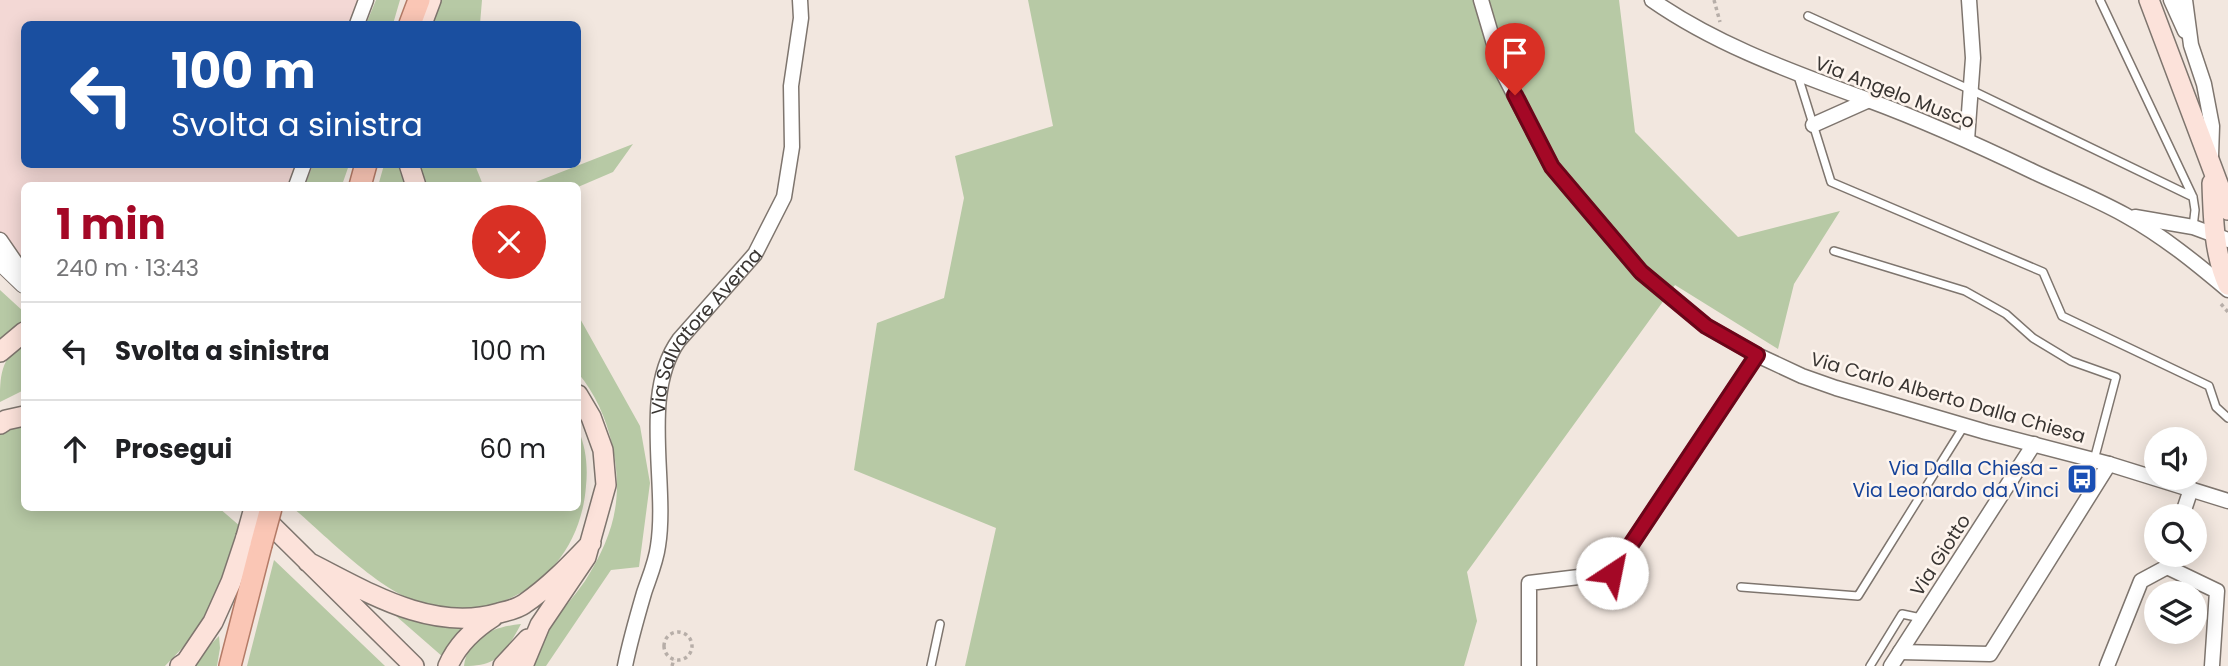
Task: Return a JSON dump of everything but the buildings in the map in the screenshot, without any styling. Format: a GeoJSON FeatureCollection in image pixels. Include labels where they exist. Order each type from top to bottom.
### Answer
{"type":"FeatureCollection","features":[{"type":"Feature","properties":{"kind":"main road"},"geometry":{"type":"LineString","coordinates":[[411,21],[419,0]]}},
{"type":"Feature","properties":{"kind":"main road"},"geometry":{"type":"LineString","coordinates":[[423,21],[431,0]]}},
{"type":"Feature","properties":{"kind":"main road"},"geometry":{"type":"LineString","coordinates":[[2149,0],[2216,167],[2228,210]]}},
{"type":"Feature","properties":{"kind":"main road"},"geometry":{"type":"LineString","coordinates":[[2216,167],[2222,238],[2221,271],[2228,285]]}},
{"type":"Feature","properties":{"kind":"main road"},"geometry":{"type":"LineString","coordinates":[[0,352],[21,334]]}},
{"type":"Feature","properties":{"kind":"main road"},"geometry":{"type":"LineString","coordinates":[[503,666],[540,625],[586,557],[606,485],[603,450],[591,417],[581,401]]}},
{"type":"Feature","properties":{"kind":"main road"},"geometry":{"type":"LineString","coordinates":[[230,666],[258,511]]}},
{"type":"Feature","properties":{"kind":"main road"},"geometry":{"type":"LineString","coordinates":[[260,511],[414,666]]}},
{"type":"Feature","properties":{"kind":"main road"},"geometry":{"type":"LineString","coordinates":[[180,666],[186,662],[213,622],[253,541]]}},
{"type":"Feature","properties":{"kind":"main road"},"geometry":{"type":"LineString","coordinates":[[308,562],[387,601],[414,611],[450,618],[482,618],[522,606],[562,574],[590,543]]}},
{"type":"Feature","properties":{"kind":"main road"},"geometry":{"type":"LineString","coordinates":[[448,666],[457,649],[478,626],[503,612]]}},
{"type":"Feature","properties":{"kind":"main road"},"geometry":{"type":"LineString","coordinates":[[523,666],[540,625]]}},
{"type":"Feature","properties":{"kind":"street"},"geometry":{"type":"LineString","coordinates":[[358,21],[366,0]]}},
{"type":"Feature","properties":{"kind":"street","name":"Via Salvatore Averna"},"geometry":{"type":"LineString","coordinates":[[625,666],[634,625],[658,547],[661,489],[658,428],[662,383],[669,354],[755,254],[784,197],[792,147],[791,86],[801,18],[800,0]]}},
{"type":"Feature","properties":{"kind":"street","name":"Via Carlo Alberto Dalla Chiesa"},"geometry":{"type":"LineString","coordinates":[[1481,0],[1502,71],[1552,167],[1641,272],[1706,326],[1757,355],[1836,388],[2144,475]]}},
{"type":"Feature","properties":{"kind":"street","name":"Via Angelo Musco"},"geometry":{"type":"LineString","coordinates":[[1652,0],[1679,19],[1729,45],[1798,75],[1870,100],[1967,140],[2126,216]]}},
{"type":"Feature","properties":{"kind":"street"},"geometry":{"type":"LineString","coordinates":[[1967,140],[1973,58],[1969,0]]}},
{"type":"Feature","properties":{"kind":"street"},"geometry":{"type":"LineString","coordinates":[[2171,0],[2192,45],[2204,84],[2216,167]]}},
{"type":"Feature","properties":{"kind":"street"},"geometry":{"type":"LineString","coordinates":[[2185,0],[2192,45]]}},
{"type":"Feature","properties":{"kind":"street"},"geometry":{"type":"LineString","coordinates":[[1813,125],[1870,100]]}},
{"type":"Feature","properties":{"kind":"street"},"geometry":{"type":"LineString","coordinates":[[2126,216],[2193,227],[2222,238]]}},
{"type":"Feature","properties":{"kind":"street"},"geometry":{"type":"LineString","coordinates":[[2126,216],[2174,247],[2228,290]]}},
{"type":"Feature","properties":{"kind":"street"},"geometry":{"type":"LineString","coordinates":[[0,240],[21,271]]}},
{"type":"Feature","properties":{"kind":"street"},"geometry":{"type":"LineString","coordinates":[[0,261],[21,281]]}},
{"type":"Feature","properties":{"kind":"street"},"geometry":{"type":"LineString","coordinates":[[1529,666],[1529,583],[1612,573],[1757,355]]}},
{"type":"Feature","properties":{"kind":"street","name":"Via Giotto"},"geometry":{"type":"LineString","coordinates":[[1891,666],[2034,444]]}},
{"type":"Feature","properties":{"kind":"street"},"geometry":{"type":"LineString","coordinates":[[1900,652],[1990,654],[2109,464]]}},
{"type":"Feature","properties":{"kind":"street","name":"Via Carlo Alberto Dalla Chiesa"},"geometry":{"type":"LineString","coordinates":[[2194,490],[2228,499]]}},
{"type":"Feature","properties":{"kind":"street"},"geometry":{"type":"LineString","coordinates":[[2107,666],[2141,581],[2161,567]]}},
{"type":"Feature","properties":{"kind":"street"},"geometry":{"type":"LineString","coordinates":[[2179,567],[2217,591],[2212,666]]}},
{"type":"Feature","properties":{"kind":"lane"},"geometry":{"type":"LineString","coordinates":[[2101,0],[2193,197],[2193,227]]}},
{"type":"Feature","properties":{"kind":"lane"},"geometry":{"type":"LineString","coordinates":[[1808,16],[1971,90],[2193,197]]}},
{"type":"Feature","properties":{"kind":"lane"},"geometry":{"type":"LineString","coordinates":[[1798,75],[1831,182],[2043,272],[2063,316],[2209,386],[2216,407],[2228,418]]}},
{"type":"Feature","properties":{"kind":"lane"},"geometry":{"type":"LineString","coordinates":[[1834,251],[1965,290],[2006,314],[2033,338],[2071,361],[2116,377],[2094,460]]}},
{"type":"Feature","properties":{"kind":"lane"},"geometry":{"type":"LineString","coordinates":[[1741,587],[1858,596],[1964,426]]}},
{"type":"Feature","properties":{"kind":"lane"},"geometry":{"type":"LineString","coordinates":[[1870,666],[1902,614],[1922,618]]}},
{"type":"Feature","properties":{"kind":"lane"},"geometry":{"type":"LineString","coordinates":[[931,666],[940,624]]}},
{"type":"Feature","properties":{"kind":"path"},"geometry":{"type":"LineString","coordinates":[[683,632],[690,639],[692,648],[684,659],[674,659],[666,653],[666,640],[670,635],[683,632]]}},
{"type":"Feature","properties":{"kind":"path"},"geometry":{"type":"LineString","coordinates":[[673,666],[674,659]]}},
{"type":"Feature","properties":{"kind":"shaded area"},"geometry":{"type":"Polygon","coordinates":[[[0,0],[366,0],[358,21],[21,21],[21,168],[303,168],[297,182],[21,182],[21,281],[0,261],[0,0]]]}},
{"type":"Feature","properties":{"kind":"green space"},"geometry":{"type":"Polygon","coordinates":[[[376,0],[400,0],[394,21],[367,21],[376,0]]]}},
{"type":"Feature","properties":{"kind":"green space"},"geometry":{"type":"Polygon","coordinates":[[[438,0],[482,0],[480,21],[429,21],[438,0]]]}},
{"type":"Feature","properties":{"kind":"green space"},"geometry":{"type":"Polygon","coordinates":[[[1028,0],[1619,0],[1635,132],[1738,237],[1840,211],[1794,284],[1778,349],[1675,285],[1467,572],[1477,621],[1464,666],[965,666],[996,528],[854,470],[877,323],[944,298],[964,198],[955,156],[1053,126],[1028,0]]]}},
{"type":"Feature","properties":{"kind":"green space"},"geometry":{"type":"Polygon","coordinates":[[[633,144],[613,172],[581,186],[581,182],[536,182],[572,168],[581,168],[581,164],[633,144]]]}},
{"type":"Feature","properties":{"kind":"green space"},"geometry":{"type":"Polygon","coordinates":[[[312,168],[348,168],[343,182],[306,182],[312,168]]]}},
{"type":"Feature","properties":{"kind":"green space"},"geometry":{"type":"Polygon","coordinates":[[[383,168],[401,168],[405,182],[379,182],[383,168]]]}},
{"type":"Feature","properties":{"kind":"green space"},"geometry":{"type":"Polygon","coordinates":[[[421,168],[476,168],[482,182],[424,182],[421,168]]]}},
{"type":"Feature","properties":{"kind":"green space"},"geometry":{"type":"Polygon","coordinates":[[[0,290],[21,309],[21,326],[0,344],[0,290]]]}},
{"type":"Feature","properties":{"kind":"green space"},"geometry":{"type":"Polygon","coordinates":[[[581,320],[640,426],[650,483],[639,567],[611,570],[546,666],[530,666],[546,632],[595,564],[614,516],[617,482],[610,434],[595,397],[581,377],[581,320]]]}},
{"type":"Feature","properties":{"kind":"green space"},"geometry":{"type":"Polygon","coordinates":[[[21,346],[21,392],[0,402],[3,369],[21,346]]]}},
{"type":"Feature","properties":{"kind":"green space"},"geometry":{"type":"Polygon","coordinates":[[[21,423],[21,511],[222,511],[241,527],[208,615],[194,636],[165,666],[0,666],[0,433],[21,423]]]}},
{"type":"Feature","properties":{"kind":"green space"},"geometry":{"type":"Polygon","coordinates":[[[581,436],[587,479],[581,515],[571,541],[556,564],[537,582],[514,596],[489,605],[461,609],[431,606],[395,591],[358,565],[296,511],[581,511],[581,436]]]}},
{"type":"Feature","properties":{"kind":"green space"},"geometry":{"type":"Polygon","coordinates":[[[274,560],[385,666],[247,666],[274,560]]]}},
{"type":"Feature","properties":{"kind":"green space"},"geometry":{"type":"Polygon","coordinates":[[[396,616],[464,628],[451,641],[443,657],[396,616]]]}},
{"type":"Feature","properties":{"kind":"green space"},"geometry":{"type":"Polygon","coordinates":[[[521,624],[500,656],[485,664],[464,666],[466,656],[477,640],[492,631],[521,624]]]}},
{"type":"Feature","properties":{"kind":"green space"},"geometry":{"type":"Polygon","coordinates":[[[219,636],[217,666],[189,666],[219,636]]]}},
{"type":"Feature","properties":{"kind":"place","name":"Via Dalla Chiesa - Via Leonardo da Vinci"},"geometry":{"type":"Point","coordinates":[2082,479]}},
{"type":"Feature","properties":{"kind":"route"},"geometry":{"type":"LineString","coordinates":[[1515,95],[1552,167],[1641,272],[1706,326],[1757,355],[1612,573]]}}]}
